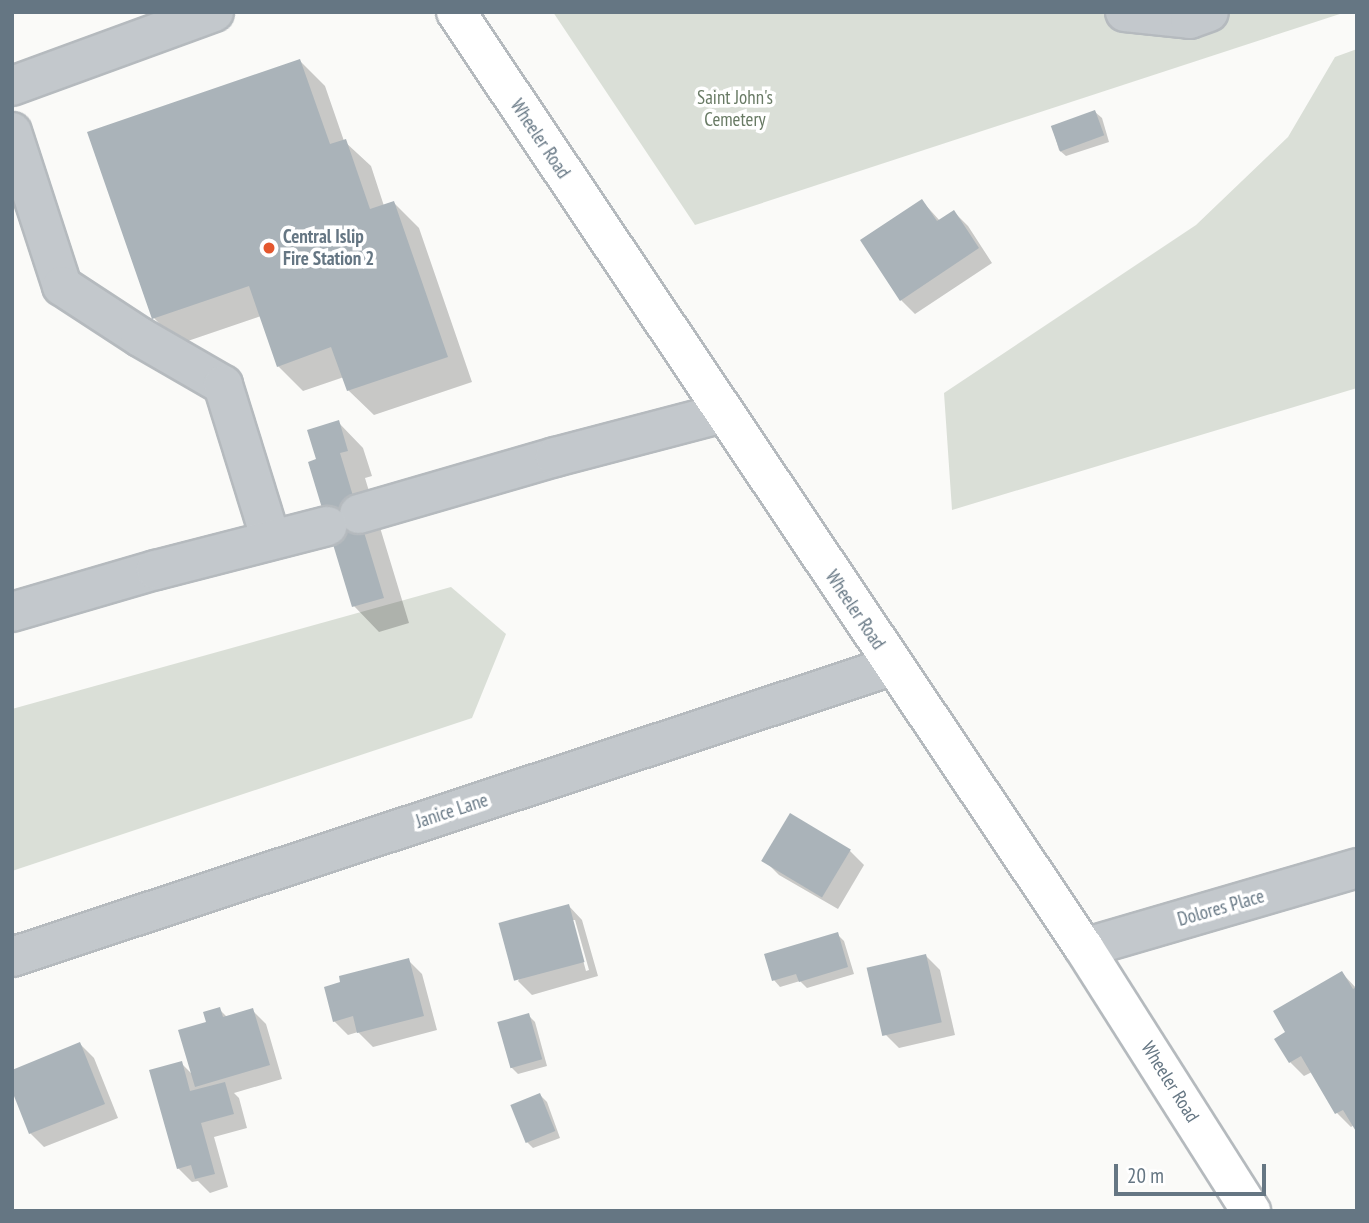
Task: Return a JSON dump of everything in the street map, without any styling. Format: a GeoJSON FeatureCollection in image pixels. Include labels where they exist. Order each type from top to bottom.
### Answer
{"type":"FeatureCollection","features":[{"type":"Feature","properties":{"kind":"main road","name":"Wheeler Road"},"geometry":{"type":"LineString","coordinates":[[456,12],[892,666],[1084,948],[1251,1211]]}},
{"type":"Feature","properties":{"kind":"street"},"geometry":{"type":"LineString","coordinates":[[12,86],[214,12]]}},
{"type":"Feature","properties":{"kind":"street"},"geometry":{"type":"LineString","coordinates":[[1125,12],[1189,19],[1209,12]]}},
{"type":"Feature","properties":{"kind":"street"},"geometry":{"type":"LineString","coordinates":[[12,132],[62,286],[140,337],[223,385],[271,540]]}},
{"type":"Feature","properties":{"kind":"street"},"geometry":{"type":"LineString","coordinates":[[12,612],[343,520],[555,457],[723,413]]}},
{"type":"Feature","properties":{"kind":"street","name":"Janice Lane"},"geometry":{"type":"LineString","coordinates":[[12,957],[892,666]]}},
{"type":"Feature","properties":{"kind":"street","name":"Dolores Place"},"geometry":{"type":"LineString","coordinates":[[1084,948],[1357,869]]}},
{"type":"Feature","properties":{"kind":"green space","name":"Saint John's Cemetery"},"geometry":{"type":"Polygon","coordinates":[[[553,12],[1346,12],[695,225],[553,12]]]}},
{"type":"Feature","properties":{"kind":"green space"},"geometry":{"type":"Polygon","coordinates":[[[1357,49],[1357,388],[952,510],[944,393],[1196,225],[1288,137],[1335,57],[1357,49]]]}},
{"type":"Feature","properties":{"kind":"green space"},"geometry":{"type":"Polygon","coordinates":[[[451,587],[506,634],[472,718],[12,871],[12,709],[451,587]]]}},
{"type":"Feature","properties":{"kind":"building","name":"Central Islip Fire Station 2"},"geometry":{"type":"Polygon","coordinates":[[[300,59],[330,144],[346,139],[370,209],[394,201],[448,357],[347,391],[331,347],[277,367],[249,286],[152,319],[87,132],[300,59]]]}},
{"type":"Feature","properties":{"kind":"building"},"geometry":{"type":"Polygon","coordinates":[[[1095,110],[1104,135],[1060,151],[1051,126],[1095,110]]]}},
{"type":"Feature","properties":{"kind":"building"},"geometry":{"type":"Polygon","coordinates":[[[922,199],[937,221],[954,210],[979,248],[900,301],[860,240],[922,199]]]}},
{"type":"Feature","properties":{"kind":"building"},"geometry":{"type":"Polygon","coordinates":[[[339,420],[348,451],[340,453],[384,598],[352,607],[308,462],[316,459],[307,430],[339,420]]]}},
{"type":"Feature","properties":{"kind":"building"},"geometry":{"type":"Polygon","coordinates":[[[790,813],[851,850],[822,898],[761,861],[790,813]]]}},
{"type":"Feature","properties":{"kind":"building"},"geometry":{"type":"Polygon","coordinates":[[[569,904],[585,962],[514,981],[498,923],[569,904]]]}},
{"type":"Feature","properties":{"kind":"building"},"geometry":{"type":"Polygon","coordinates":[[[838,932],[848,967],[799,982],[796,974],[772,981],[764,954],[838,932]]]}},
{"type":"Feature","properties":{"kind":"building"},"geometry":{"type":"Polygon","coordinates":[[[926,954],[942,1022],[882,1036],[867,968],[926,954]]]}},
{"type":"Feature","properties":{"kind":"building"},"geometry":{"type":"Polygon","coordinates":[[[409,958],[424,1016],[357,1033],[353,1016],[333,1022],[324,987],[340,982],[339,976],[409,958]]]}},
{"type":"Feature","properties":{"kind":"building"},"geometry":{"type":"Polygon","coordinates":[[[1342,971],[1353,989],[1357,987],[1357,1133],[1343,1110],[1335,1114],[1301,1056],[1289,1063],[1274,1039],[1285,1032],[1273,1011],[1342,971]]]}},
{"type":"Feature","properties":{"kind":"building"},"geometry":{"type":"Polygon","coordinates":[[[220,1007],[223,1017],[253,1008],[270,1065],[195,1087],[178,1030],[206,1022],[203,1012],[220,1007]]]}},
{"type":"Feature","properties":{"kind":"building"},"geometry":{"type":"Polygon","coordinates":[[[529,1013],[542,1059],[511,1068],[497,1022],[529,1013]]]}},
{"type":"Feature","properties":{"kind":"building"},"geometry":{"type":"Polygon","coordinates":[[[80,1042],[105,1104],[29,1134],[12,1091],[12,1070],[80,1042]]]}},
{"type":"Feature","properties":{"kind":"building"},"geometry":{"type":"Polygon","coordinates":[[[182,1061],[190,1091],[225,1082],[234,1114],[201,1123],[215,1174],[195,1179],[191,1165],[177,1169],[149,1070],[182,1061]]]}},
{"type":"Feature","properties":{"kind":"building"},"geometry":{"type":"Polygon","coordinates":[[[540,1093],[555,1131],[526,1143],[510,1105],[540,1093]]]}},
{"type":"Feature","properties":{"kind":"place","name":"Central Islip Fire Station 2"},"geometry":{"type":"Point","coordinates":[269,248]}}]}
